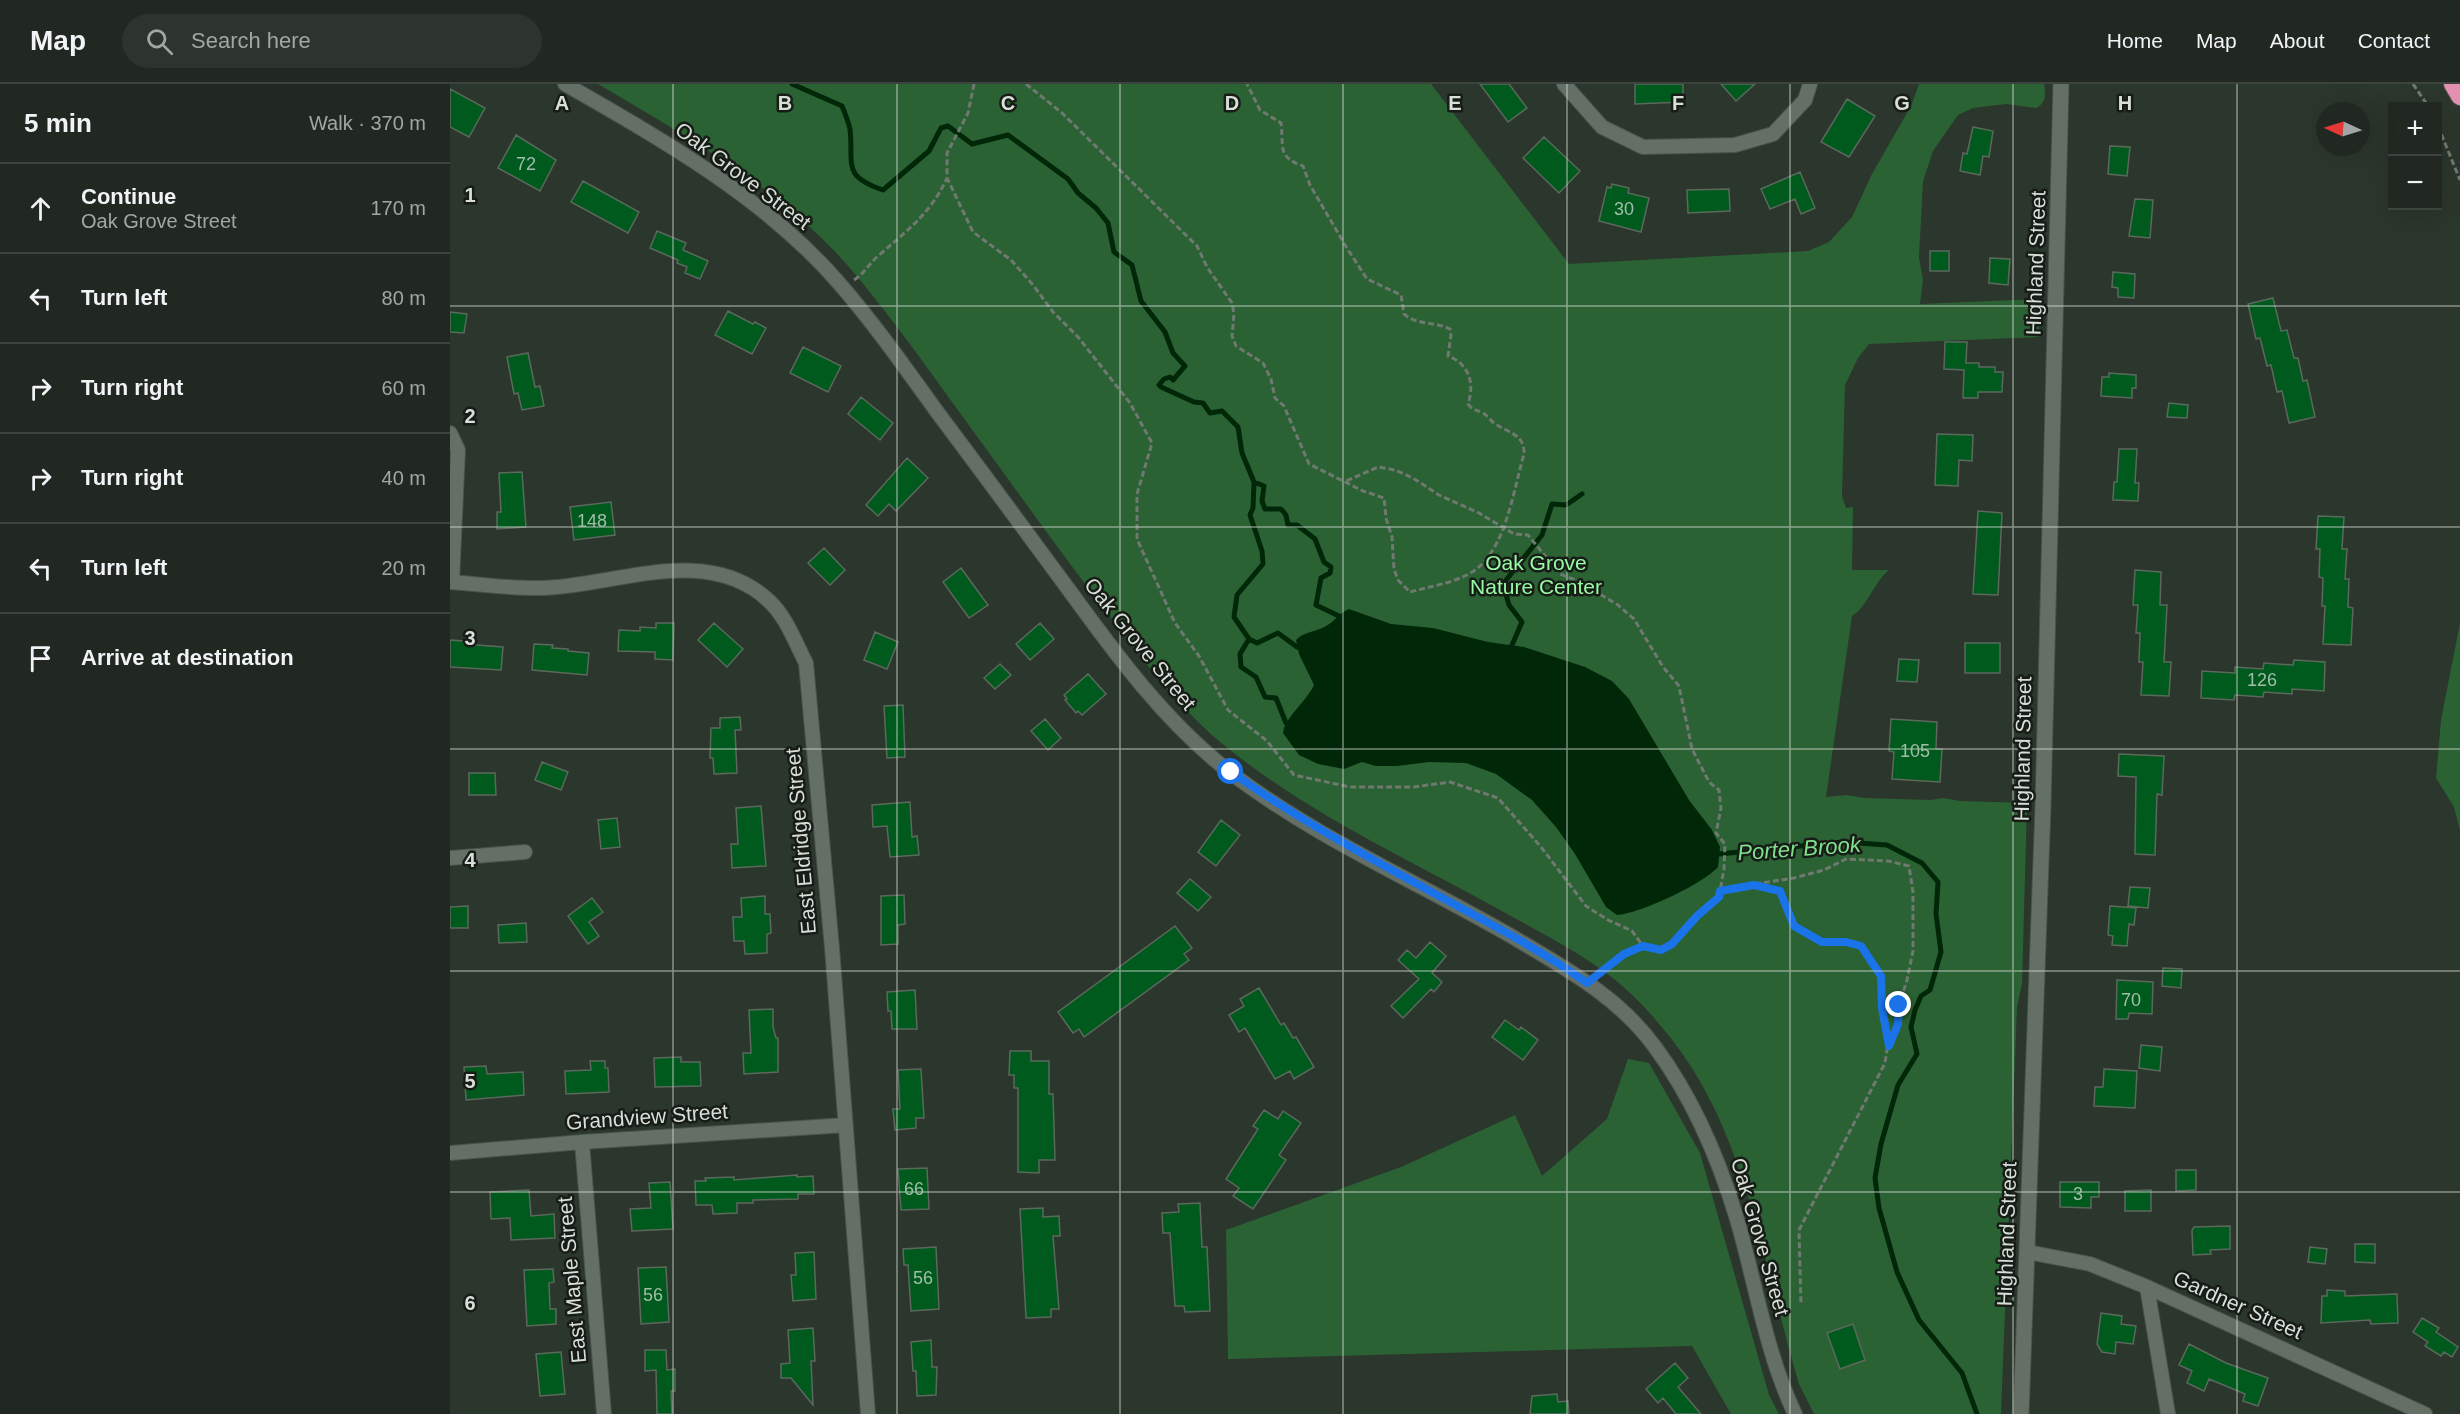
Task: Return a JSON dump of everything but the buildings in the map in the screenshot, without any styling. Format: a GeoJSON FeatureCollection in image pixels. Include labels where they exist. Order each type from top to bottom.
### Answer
{"type":"FeatureCollection","features":[{"type":"Feature","properties":{"kind":"highway"},"geometry":{"type":"LineString","coordinates":[[2453,84],[2460,96]]}},
{"type":"Feature","properties":{"kind":"main road","name":"Highland Street"},"geometry":{"type":"LineString","coordinates":[[2021,1414],[2043,818],[2061,84]]}},
{"type":"Feature","properties":{"kind":"street","name":"Oak Grove Street"},"geometry":{"type":"LineString","coordinates":[[565,84],[675,149],[731,188],[785,229],[842,286],[1153,700],[1196,743],[1231,772],[1278,805],[1500,930],[1616,1003],[1654,1045],[1692,1108],[1712,1149],[1736,1216],[1760,1316],[1779,1380],[1795,1414]]}},
{"type":"Feature","properties":{"kind":"street"},"geometry":{"type":"LineString","coordinates":[[1564,84],[1602,128],[1643,147],[1735,145],[1773,134],[1805,100],[1810,84]]}},
{"type":"Feature","properties":{"kind":"street"},"geometry":{"type":"LineString","coordinates":[[450,433],[458,450],[451,582]]}},
{"type":"Feature","properties":{"kind":"street","name":"East Eldridge Street"},"geometry":{"type":"LineString","coordinates":[[451,582],[542,588],[690,569],[726,577],[752,588],[769,601],[782,618],[806,663],[846,1125],[868,1414]]}},
{"type":"Feature","properties":{"kind":"street"},"geometry":{"type":"LineString","coordinates":[[450,858],[525,852]]}},
{"type":"Feature","properties":{"kind":"street","name":"Grandview Street"},"geometry":{"type":"LineString","coordinates":[[450,1153],[846,1125]]}},
{"type":"Feature","properties":{"kind":"street","name":"East Maple Street"},"geometry":{"type":"LineString","coordinates":[[582,1142],[604,1414]]}},
{"type":"Feature","properties":{"kind":"street","name":"Gardner Street"},"geometry":{"type":"LineString","coordinates":[[2028,1252],[2090,1264],[2147,1287],[2425,1414]]}},
{"type":"Feature","properties":{"kind":"street"},"geometry":{"type":"LineString","coordinates":[[2147,1287],[2169,1414]]}},
{"type":"Feature","properties":{"kind":"path"},"geometry":{"type":"LineString","coordinates":[[842,286],[862,276],[875,258],[893,246],[937,200],[947,178],[947,153],[968,113],[973,84]]}},
{"type":"Feature","properties":{"kind":"path"},"geometry":{"type":"LineString","coordinates":[[1026,84],[1062,113],[1197,246],[1207,267],[1232,303],[1234,314],[1232,336],[1236,346],[1263,363],[1271,379],[1275,398],[1284,406],[1309,464],[1363,491],[1384,498],[1386,518],[1392,537],[1394,569],[1398,580],[1410,592],[1446,582],[1480,566],[1504,527],[1525,445],[1519,438],[1492,422],[1483,413],[1473,411],[1468,404],[1472,392],[1466,368],[1460,361],[1448,356],[1450,329],[1439,323],[1412,321],[1404,314],[1401,295],[1367,279],[1310,184],[1303,166],[1288,161],[1284,154],[1281,123],[1260,110],[1247,84]]}},
{"type":"Feature","properties":{"kind":"path"},"geometry":{"type":"LineString","coordinates":[[2413,84],[2425,102]]}},
{"type":"Feature","properties":{"kind":"path"},"geometry":{"type":"LineString","coordinates":[[2442,136],[2460,180]]}},
{"type":"Feature","properties":{"kind":"path"},"geometry":{"type":"LineString","coordinates":[[947,178],[973,232],[1011,260],[1053,312],[1078,338],[1130,403],[1152,443],[1137,494],[1137,539],[1175,623],[1200,656],[1228,710],[1267,741],[1294,775],[1350,787],[1414,787],[1450,782],[1498,798],[1541,847],[1586,906],[1632,931],[1643,946]]}},
{"type":"Feature","properties":{"kind":"path"},"geometry":{"type":"LineString","coordinates":[[1344,482],[1378,467],[1395,470],[1514,534],[1528,535],[1560,574],[1578,581],[1618,605],[1634,619],[1663,667],[1679,686],[1692,749],[1709,782],[1719,790],[1721,808],[1716,833],[1725,844],[1719,897],[1697,916],[1672,944],[1661,950],[1643,946],[1624,954],[1587,983]]}},
{"type":"Feature","properties":{"kind":"path"},"geometry":{"type":"LineString","coordinates":[[1720,891],[1794,879],[1824,870],[1846,859],[1888,861],[1909,866],[1914,903],[1913,951],[1899,1005],[1898,1024],[1885,1063],[1799,1230],[1801,1305]]}},
{"type":"Feature","properties":{"kind":"path"},"geometry":{"type":"LineString","coordinates":[[1754,885],[1780,891],[1794,926],[1822,942],[1846,942],[1861,946],[1881,976],[1882,1008],[1889,1046]]}},
{"type":"Feature","properties":{"kind":"green space","name":"Oak Grove Nature Center"},"geometry":{"type":"Polygon","coordinates":[[[598,84],[1431,84],[1569,264],[1808,251],[1829,242],[1852,217],[1872,174],[1911,106],[1919,84],[2044,84],[2042,104],[2036,108],[2006,104],[1973,108],[1958,115],[1933,151],[1923,181],[1919,258],[1923,280],[1920,304],[2040,299],[2039,337],[1869,344],[1858,358],[1845,385],[1842,496],[1846,508],[1853,507],[1852,570],[1889,570],[1863,606],[1852,616],[1826,797],[1846,795],[1865,798],[1931,800],[1943,798],[1960,801],[2027,803],[2022,984],[2017,1007],[2001,1414],[1814,1414],[1799,1384],[1751,1206],[1719,1119],[1698,1078],[1673,1041],[1649,1012],[1612,977],[1575,952],[1324,814],[1260,773],[1211,734],[1177,700],[1131,644],[910,344],[849,267],[822,239],[763,189],[698,144],[598,84]]]}},
{"type":"Feature","properties":{"kind":"green space"},"geometry":{"type":"Polygon","coordinates":[[[2460,623],[2460,830],[2454,807],[2436,778],[2441,720],[2460,623]]]}},
{"type":"Feature","properties":{"kind":"green space"},"geometry":{"type":"Polygon","coordinates":[[[1628,1059],[1649,1063],[1700,1153],[1769,1395],[1779,1414],[1731,1414],[1692,1346],[1228,1359],[1226,1230],[1401,1167],[1515,1115],[1542,1176],[1607,1119],[1628,1059]]]}},
{"type":"Feature","properties":{"kind":"shaded area"},"geometry":{"type":"Polygon","coordinates":[[[1349,609],[1391,624],[1433,628],[1488,642],[1524,647],[1585,667],[1612,681],[1629,699],[1689,800],[1712,830],[1720,847],[1718,867],[1699,882],[1670,897],[1617,915],[1606,907],[1575,854],[1556,827],[1532,800],[1496,774],[1466,763],[1429,762],[1376,766],[1362,762],[1344,769],[1318,764],[1299,755],[1283,733],[1288,721],[1314,685],[1299,654],[1296,640],[1326,626],[1349,609]]]}},
{"type":"Feature","properties":{"kind":"waterway"},"geometry":{"type":"LineString","coordinates":[[792,84],[842,106],[850,129],[852,167],[855,174],[870,185],[883,190],[929,151],[941,128],[948,126],[972,144],[1008,135],[1068,179],[1078,193],[1096,208],[1108,223],[1114,252],[1132,265],[1141,301],[1165,332],[1173,353],[1185,366],[1173,380],[1170,377],[1164,379],[1159,385],[1194,402],[1203,403],[1210,413],[1222,411],[1238,427],[1242,453],[1254,482],[1253,508],[1250,515],[1262,551],[1263,564],[1237,595],[1234,617],[1249,639],[1257,643],[1278,633],[1297,647]]}},
{"type":"Feature","properties":{"kind":"waterway"},"geometry":{"type":"LineString","coordinates":[[1254,482],[1264,486],[1262,501],[1265,509],[1281,509],[1286,515],[1288,525],[1297,525],[1315,539],[1324,562],[1331,567],[1330,573],[1321,578],[1316,605],[1345,619]]}},
{"type":"Feature","properties":{"kind":"waterway"},"geometry":{"type":"LineString","coordinates":[[1509,652],[1522,622],[1509,605],[1503,584],[1542,535],[1552,504],[1566,505],[1582,494]]}},
{"type":"Feature","properties":{"kind":"waterway"},"geometry":{"type":"LineString","coordinates":[[1249,639],[1240,654],[1241,667],[1256,677],[1265,697],[1276,698],[1286,723]]}},
{"type":"Feature","properties":{"kind":"waterway","name":"Porter Brook"},"geometry":{"type":"LineString","coordinates":[[1713,852],[1719,854],[1843,842],[1887,845],[1922,863],[1938,882],[1936,914],[1941,952],[1930,990],[1921,996],[1915,1010],[1911,1027],[1917,1054],[1898,1085],[1881,1144],[1875,1178],[1879,1208],[1897,1272],[1919,1320],[1962,1373],[1977,1414]]}},
{"type":"Feature","properties":{"kind":"route"},"geometry":{"type":"LineString","coordinates":[[1231,772],[1278,805],[1500,930],[1587,983],[1624,954],[1643,946],[1661,950],[1672,944],[1697,916],[1719,897],[1720,891],[1754,885],[1780,891],[1794,926],[1822,942],[1846,942],[1861,946],[1881,976],[1882,1008],[1889,1046],[1898,1024],[1899,1005]]}}]}
